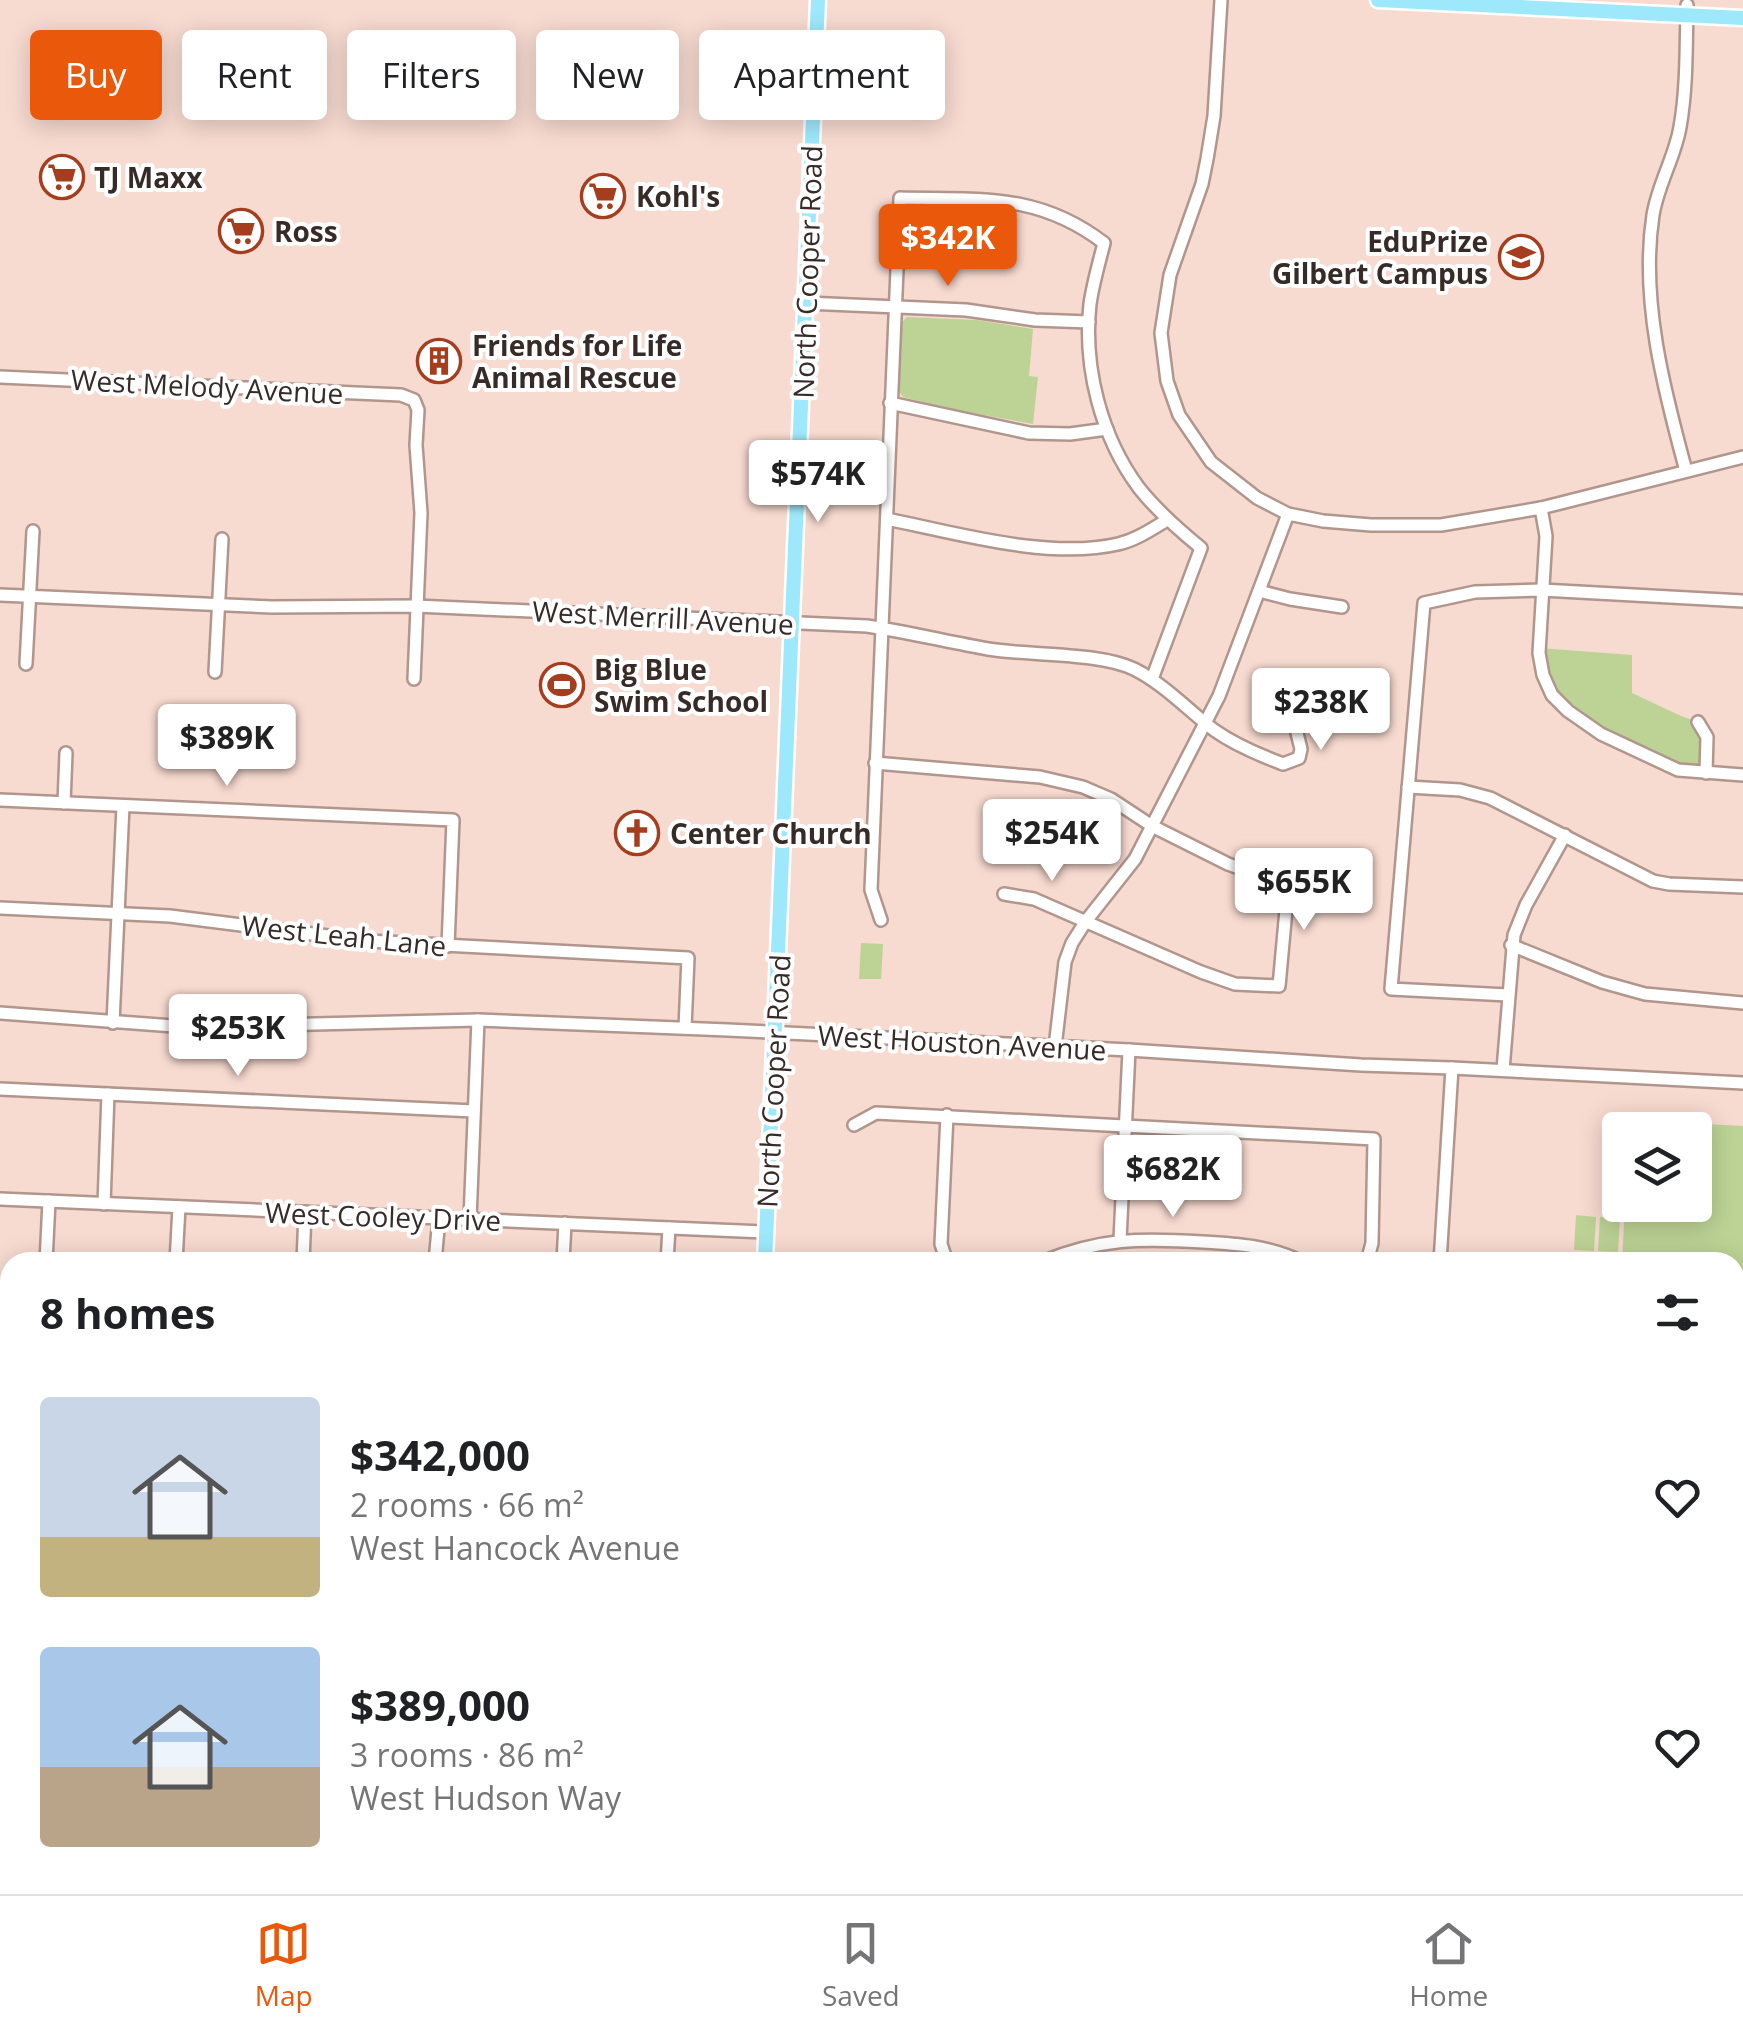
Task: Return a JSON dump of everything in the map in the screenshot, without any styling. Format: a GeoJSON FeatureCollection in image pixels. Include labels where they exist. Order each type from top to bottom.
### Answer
{"type":"FeatureCollection","features":[{"type":"Feature","properties":{"kind":"main road","name":"North Cooper Road"},"geometry":{"type":"LineString","coordinates":[[765,1252],[818,0]]}},
{"type":"Feature","properties":{"kind":"main road"},"geometry":{"type":"LineString","coordinates":[[1378,0],[1686,10],[1743,18]]}},
{"type":"Feature","properties":{"kind":"street"},"geometry":{"type":"LineString","coordinates":[[1221,0],[1212,133],[1202,184],[1170,275],[1161,333],[1167,381],[1179,415],[1211,462],[1257,498],[1288,514],[1370,525],[1441,525],[1541,508],[1743,457]]}},
{"type":"Feature","properties":{"kind":"street"},"geometry":{"type":"LineString","coordinates":[[1686,10],[1681,126],[1653,214],[1651,292],[1658,358],[1686,471]]}},
{"type":"Feature","properties":{"kind":"street"},"geometry":{"type":"LineString","coordinates":[[881,920],[871,890],[900,198],[1018,203],[1066,218],[1104,243],[1091,300],[1088,346],[1107,429],[1138,487],[1167,520],[1201,548],[1152,680]]}},
{"type":"Feature","properties":{"kind":"street"},"geometry":{"type":"LineString","coordinates":[[806,303],[966,310],[1035,320],[1089,322]]}},
{"type":"Feature","properties":{"kind":"street","name":"West Melody Avenue"},"geometry":{"type":"LineString","coordinates":[[0,377],[401,395],[414,400],[418,410],[416,445],[421,513],[416,606]]}},
{"type":"Feature","properties":{"kind":"street"},"geometry":{"type":"LineString","coordinates":[[890,402],[1029,433],[1070,434],[1107,429]]}},
{"type":"Feature","properties":{"kind":"street"},"geometry":{"type":"LineString","coordinates":[[1541,508],[1546,536],[1539,653],[1542,676],[1552,695],[1601,734],[1678,770],[1743,775]]}},
{"type":"Feature","properties":{"kind":"street"},"geometry":{"type":"LineString","coordinates":[[1055,1047],[1065,962],[1072,943],[1135,859],[1220,696],[1288,514]]}},
{"type":"Feature","properties":{"kind":"street"},"geometry":{"type":"LineString","coordinates":[[887,519],[1013,545],[1087,549],[1122,544],[1167,520]]}},
{"type":"Feature","properties":{"kind":"street"},"geometry":{"type":"LineString","coordinates":[[26,664],[33,531]]}},
{"type":"Feature","properties":{"kind":"street"},"geometry":{"type":"LineString","coordinates":[[215,672],[222,539]]}},
{"type":"Feature","properties":{"kind":"street"},"geometry":{"type":"LineString","coordinates":[[1508,995],[1391,989],[1424,603],[1475,592],[1542,590],[1743,601]]}},
{"type":"Feature","properties":{"kind":"street"},"geometry":{"type":"LineString","coordinates":[[1259,592],[1342,607]]}},
{"type":"Feature","properties":{"kind":"street","name":"West Merrill Avenue"},"geometry":{"type":"LineString","coordinates":[[0,595],[323,608],[416,606],[883,628],[988,649],[1102,660],[1130,667],[1244,748],[1284,764],[1299,758],[1301,749],[1294,725]]}},
{"type":"Feature","properties":{"kind":"street"},"geometry":{"type":"LineString","coordinates":[[414,679],[416,606]]}},
{"type":"Feature","properties":{"kind":"street"},"geometry":{"type":"LineString","coordinates":[[1698,722],[1707,737],[1706,773]]}},
{"type":"Feature","properties":{"kind":"street"},"geometry":{"type":"LineString","coordinates":[[64,803],[66,753]]}},
{"type":"Feature","properties":{"kind":"street"},"geometry":{"type":"LineString","coordinates":[[875,764],[1040,777],[1083,786],[1228,864],[1261,876],[1289,877],[1279,986],[1236,984],[1034,898],[1004,894]]}},
{"type":"Feature","properties":{"kind":"street"},"geometry":{"type":"LineString","coordinates":[[1408,787],[1460,790],[1490,798],[1653,881],[1743,887]]}},
{"type":"Feature","properties":{"kind":"street"},"geometry":{"type":"LineString","coordinates":[[0,800],[453,820],[448,946]]}},
{"type":"Feature","properties":{"kind":"street"},"geometry":{"type":"LineString","coordinates":[[114,1022],[122,806]]}},
{"type":"Feature","properties":{"kind":"street"},"geometry":{"type":"LineString","coordinates":[[1503,1070],[1512,944],[1526,905],[1565,835]]}},
{"type":"Feature","properties":{"kind":"street","name":"West Leah Lane"},"geometry":{"type":"LineString","coordinates":[[0,908],[170,916],[368,941],[688,958],[685,1028]]}},
{"type":"Feature","properties":{"kind":"street"},"geometry":{"type":"LineString","coordinates":[[1512,944],[1602,982],[1645,994],[1743,1003]]}},
{"type":"Feature","properties":{"kind":"street","name":"West Houston Avenue"},"geometry":{"type":"LineString","coordinates":[[0,1013],[208,1027],[478,1020],[685,1028],[1743,1083]]}},
{"type":"Feature","properties":{"kind":"street"},"geometry":{"type":"LineString","coordinates":[[470,1219],[478,1020]]}},
{"type":"Feature","properties":{"kind":"street"},"geometry":{"type":"LineString","coordinates":[[1120,1240],[1129,1050]]}},
{"type":"Feature","properties":{"kind":"street"},"geometry":{"type":"LineString","coordinates":[[1441,1252],[1452,1068]]}},
{"type":"Feature","properties":{"kind":"street"},"geometry":{"type":"LineString","coordinates":[[0,1089],[474,1111]]}},
{"type":"Feature","properties":{"kind":"street"},"geometry":{"type":"LineString","coordinates":[[104,1204],[108,1094]]}},
{"type":"Feature","properties":{"kind":"street"},"geometry":{"type":"LineString","coordinates":[[854,1125],[876,1112],[1374,1139],[1370,1252]]}},
{"type":"Feature","properties":{"kind":"street"},"geometry":{"type":"LineString","coordinates":[[944,1252],[941,1244],[947,1115]]}},
{"type":"Feature","properties":{"kind":"street","name":"West Cooley Drive"},"geometry":{"type":"LineString","coordinates":[[0,1199],[766,1232]]}},
{"type":"Feature","properties":{"kind":"street"},"geometry":{"type":"LineString","coordinates":[[46,1252],[49,1201]]}},
{"type":"Feature","properties":{"kind":"street"},"geometry":{"type":"LineString","coordinates":[[177,1252],[179,1207]]}},
{"type":"Feature","properties":{"kind":"street"},"geometry":{"type":"LineString","coordinates":[[304,1252],[306,1212]]}},
{"type":"Feature","properties":{"kind":"street"},"geometry":{"type":"LineString","coordinates":[[436,1252],[438,1218]]}},
{"type":"Feature","properties":{"kind":"street"},"geometry":{"type":"LineString","coordinates":[[564,1252],[565,1223]]}},
{"type":"Feature","properties":{"kind":"street"},"geometry":{"type":"LineString","coordinates":[[668,1252],[670,1228]]}},
{"type":"Feature","properties":{"kind":"street"},"geometry":{"type":"LineString","coordinates":[[1066,1252],[1120,1240],[1150,1239],[1256,1246],[1280,1252]]}},
{"type":"Feature","properties":{"kind":"green space"},"geometry":{"type":"Polygon","coordinates":[[[907,317],[977,320],[1033,329],[1029,376],[1038,377],[1033,424],[903,397],[898,390],[902,322],[907,317]]]}},
{"type":"Feature","properties":{"kind":"green space"},"geometry":{"type":"Polygon","coordinates":[[[1539,648],[1632,655],[1632,693],[1698,722],[1707,737],[1706,773],[1678,770],[1601,734],[1552,695],[1539,648]]]}},
{"type":"Feature","properties":{"kind":"green space"},"geometry":{"type":"Polygon","coordinates":[[[861,943],[883,944],[881,979],[859,979],[861,943]]]}},
{"type":"Feature","properties":{"kind":"green space"},"geometry":{"type":"Polygon","coordinates":[[[1712,1124],[1743,1126],[1743,1252],[1623,1252],[1624,1222],[1712,1222],[1712,1124]]]}},
{"type":"Feature","properties":{"kind":"green space"},"geometry":{"type":"Polygon","coordinates":[[[1576,1215],[1596,1217],[1594,1251],[1574,1250],[1576,1215]]]}},
{"type":"Feature","properties":{"kind":"green space"},"geometry":{"type":"Polygon","coordinates":[[[1600,1217],[1602,1222],[1620,1222],[1618,1252],[1598,1251],[1600,1217]]]}},
{"type":"Feature","properties":{"kind":"place","name":"TJ Maxx"},"geometry":{"type":"Point","coordinates":[62,177]}},
{"type":"Feature","properties":{"kind":"place","name":"Kohl's"},"geometry":{"type":"Point","coordinates":[603,196]}},
{"type":"Feature","properties":{"kind":"place","name":"Ross"},"geometry":{"type":"Point","coordinates":[241,231]}},
{"type":"Feature","properties":{"kind":"place","name":"EduPrize Gilbert Campus"},"geometry":{"type":"Point","coordinates":[1521,257]}},
{"type":"Feature","properties":{"kind":"place","name":"Friends for Life Animal Rescue"},"geometry":{"type":"Point","coordinates":[439,361]}},
{"type":"Feature","properties":{"kind":"place","name":"Big Blue Swim School"},"geometry":{"type":"Point","coordinates":[562,685]}},
{"type":"Feature","properties":{"kind":"place","name":"Center Church"},"geometry":{"type":"Point","coordinates":[637,833]}}]}
